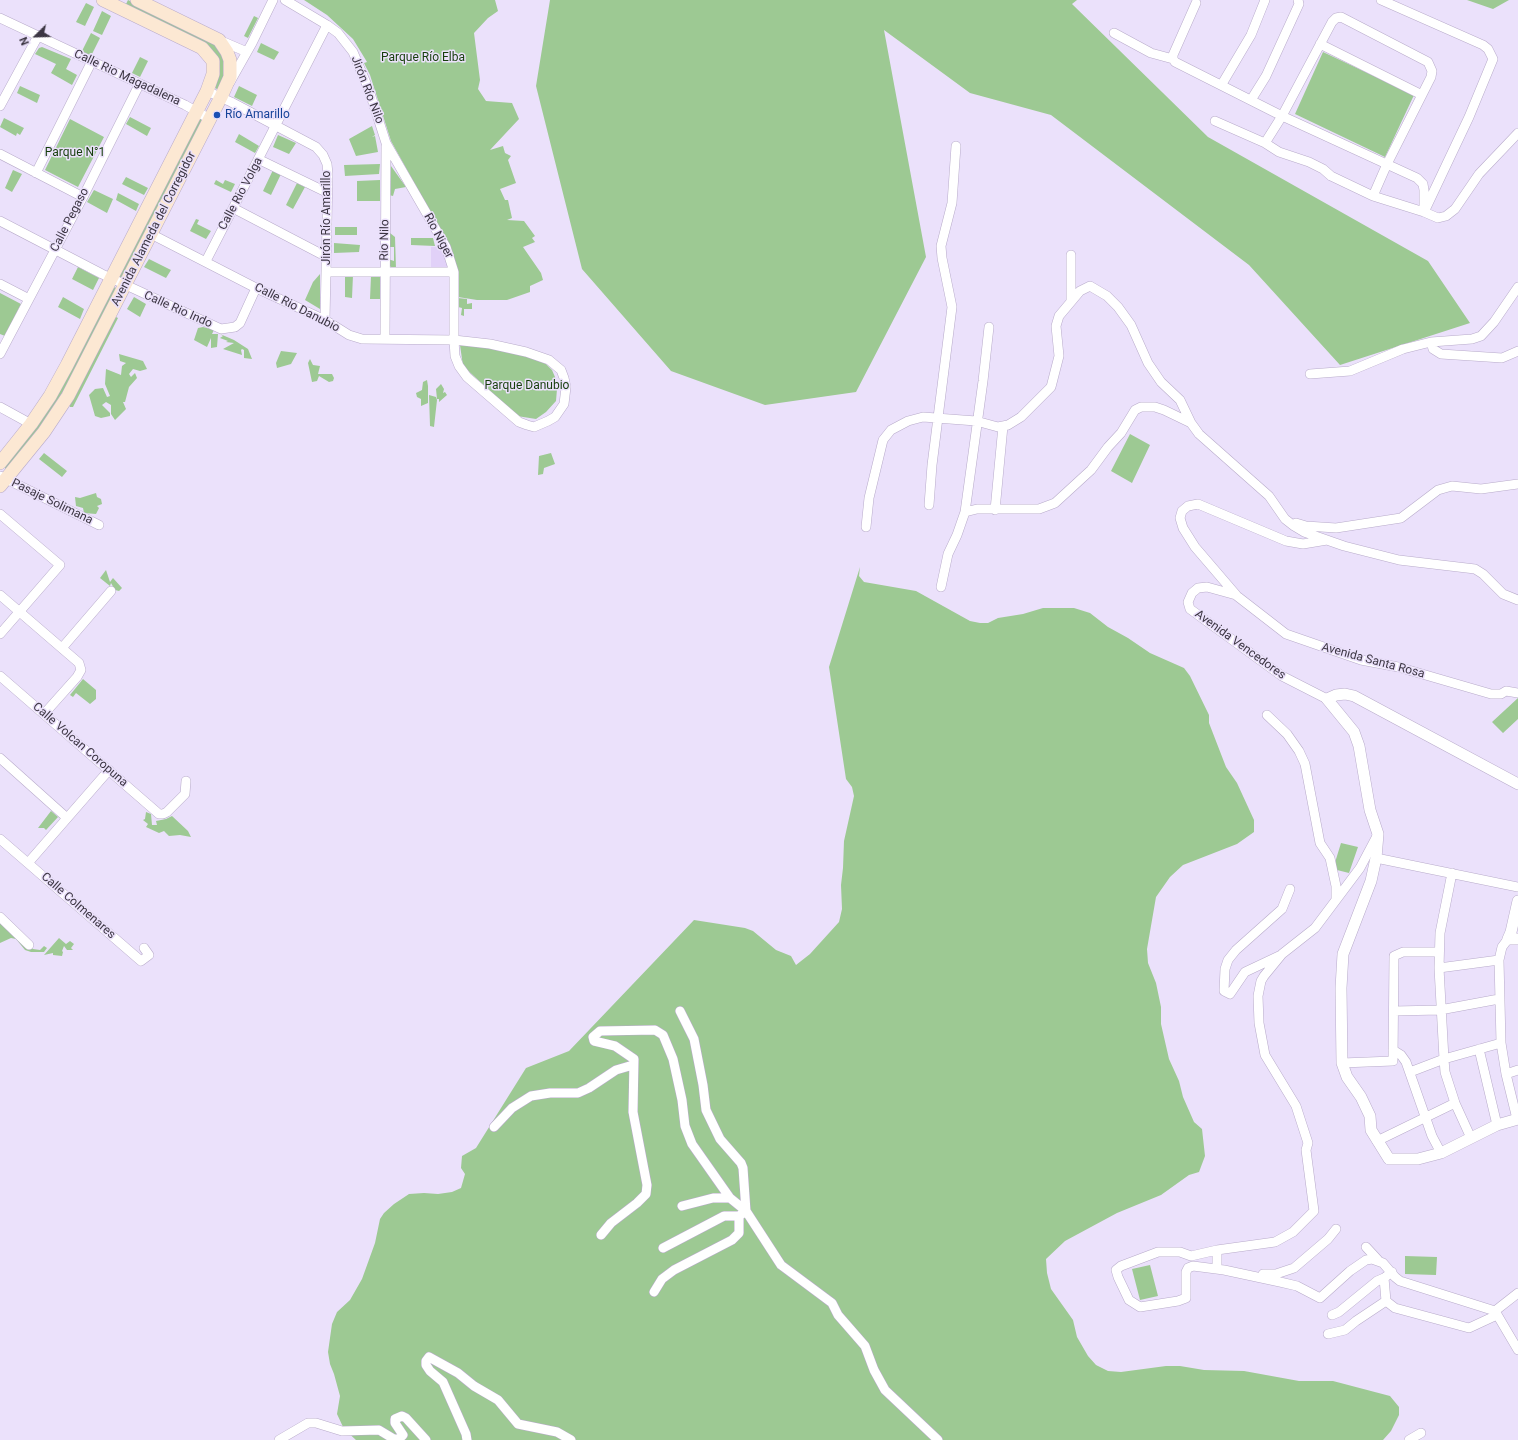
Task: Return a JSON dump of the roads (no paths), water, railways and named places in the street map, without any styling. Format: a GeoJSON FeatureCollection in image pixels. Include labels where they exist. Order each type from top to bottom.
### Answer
{"type":"FeatureCollection","features":[{"type":"Feature","properties":{"kind":"main road","name":"Avenida Alameda del Corregidor"},"geometry":{"type":"LineString","coordinates":[[0,463],[31,424],[67,365],[207,91],[214,67],[213,61],[207,52],[103,0]]}},
{"type":"Feature","properties":{"kind":"main road"},"geometry":{"type":"LineString","coordinates":[[138,0],[154,3],[218,40]]}},
{"type":"Feature","properties":{"kind":"main road","name":"Avenida Alameda del Corregidor"},"geometry":{"type":"LineString","coordinates":[[2,481],[44,432],[68,396],[227,85],[230,77],[230,60],[227,52],[218,40]]}},
{"type":"Feature","properties":{"kind":"street"},"geometry":{"type":"LineString","coordinates":[[227,85],[247,52],[273,0]]}},
{"type":"Feature","properties":{"kind":"street","name":"Jirón Río Nilo"},"geometry":{"type":"LineString","coordinates":[[285,0],[327,25],[346,42],[359,64],[386,142]]}},
{"type":"Feature","properties":{"kind":"street"},"geometry":{"type":"LineString","coordinates":[[1222,84],[1251,35],[1265,0]]}},
{"type":"Feature","properties":{"kind":"street"},"geometry":{"type":"LineString","coordinates":[[1251,100],[1266,76],[1299,4],[1298,0]]}},
{"type":"Feature","properties":{"kind":"street"},"geometry":{"type":"LineString","coordinates":[[1382,0],[1482,45],[1488,50],[1493,59],[1469,117],[1424,212]]}},
{"type":"Feature","properties":{"kind":"street"},"geometry":{"type":"LineString","coordinates":[[1173,59],[1173,55],[1196,3]]}},
{"type":"Feature","properties":{"kind":"street"},"geometry":{"type":"LineString","coordinates":[[1265,143],[1282,116],[1332,22],[1336,18],[1341,17],[1428,62],[1432,72],[1431,77],[1387,164],[1373,196]]}},
{"type":"Feature","properties":{"kind":"street","name":"Calle Rio Magadalena"},"geometry":{"type":"LineString","coordinates":[[0,18],[210,119]]}},
{"type":"Feature","properties":{"kind":"street","name":"Calle Rio Volga"},"geometry":{"type":"LineString","coordinates":[[206,261],[260,160],[327,25]]}},
{"type":"Feature","properties":{"kind":"street"},"geometry":{"type":"LineString","coordinates":[[1114,33],[1151,53],[1173,59],[1175,62],[1222,84],[1282,116],[1417,178],[1423,184],[1424,212]]}},
{"type":"Feature","properties":{"kind":"street"},"geometry":{"type":"LineString","coordinates":[[0,106],[38,36]]}},
{"type":"Feature","properties":{"kind":"street"},"geometry":{"type":"LineString","coordinates":[[218,40],[247,52]]}},
{"type":"Feature","properties":{"kind":"street"},"geometry":{"type":"LineString","coordinates":[[1320,44],[1422,95]]}},
{"type":"Feature","properties":{"kind":"street"},"geometry":{"type":"LineString","coordinates":[[36,173],[92,61]]}},
{"type":"Feature","properties":{"kind":"street","name":"Calle Pegaso"},"geometry":{"type":"LineString","coordinates":[[0,354],[3,341],[29,298],[55,250],[139,85]]}},
{"type":"Feature","properties":{"kind":"street","name":"Jirón Río Amarillo"},"geometry":{"type":"LineString","coordinates":[[207,91],[316,147],[323,155],[327,164],[328,174],[326,192],[325,320]]}},
{"type":"Feature","properties":{"kind":"street"},"geometry":{"type":"LineString","coordinates":[[1215,121],[1265,143],[1279,152],[1309,162],[1323,169],[1331,176],[1373,196],[1438,218],[1446,216],[1455,209],[1479,174],[1518,133]]}},
{"type":"Feature","properties":{"kind":"street","name":"Rio Niger"},"geometry":{"type":"LineString","coordinates":[[386,142],[446,247],[454,272],[454,340],[455,356],[459,366],[467,377],[519,422],[534,427],[541,425],[555,417],[564,404],[566,386],[564,378],[554,362],[526,352],[490,344],[454,340]]}},
{"type":"Feature","properties":{"kind":"street","name":"Rio Nilo"},"geometry":{"type":"LineString","coordinates":[[385,338],[386,142]]}},
{"type":"Feature","properties":{"kind":"street"},"geometry":{"type":"LineString","coordinates":[[929,505],[952,308],[942,258],[942,246],[952,203],[956,146]]}},
{"type":"Feature","properties":{"kind":"street"},"geometry":{"type":"LineString","coordinates":[[0,154],[83,197]]}},
{"type":"Feature","properties":{"kind":"street"},"geometry":{"type":"LineString","coordinates":[[260,160],[326,192]]}},
{"type":"Feature","properties":{"kind":"street"},"geometry":{"type":"LineString","coordinates":[[233,208],[325,256]]}},
{"type":"Feature","properties":{"kind":"street","name":"Calle Rio Indo"},"geometry":{"type":"LineString","coordinates":[[0,221],[125,286],[220,329],[234,327],[240,322],[256,288]]}},
{"type":"Feature","properties":{"kind":"street","name":"Calle Rio Danubio"},"geometry":{"type":"LineString","coordinates":[[152,234],[256,288],[325,320],[349,335],[362,338],[454,340]]}},
{"type":"Feature","properties":{"kind":"street"},"geometry":{"type":"LineString","coordinates":[[1071,255],[1071,300]]}},
{"type":"Feature","properties":{"kind":"street"},"geometry":{"type":"LineString","coordinates":[[326,272],[454,272]]}},
{"type":"Feature","properties":{"kind":"street"},"geometry":{"type":"LineString","coordinates":[[0,284],[29,298]]}},
{"type":"Feature","properties":{"kind":"street"},"geometry":{"type":"LineString","coordinates":[[866,527],[869,498],[883,440],[891,430],[908,421],[923,417],[976,420],[998,427],[1021,417],[1051,387],[1059,356],[1056,326],[1059,316],[1080,291],[1090,286],[1113,301],[1131,325],[1148,363],[1161,382],[1180,400],[1191,423],[1204,440],[1269,496],[1285,519],[1304,532],[1399,560],[1475,569],[1483,574],[1503,594],[1518,600]]}},
{"type":"Feature","properties":{"kind":"street"},"geometry":{"type":"LineString","coordinates":[[1310,374],[1350,371],[1403,348],[1431,342],[1467,340],[1481,336],[1494,322],[1518,287]]}},
{"type":"Feature","properties":{"kind":"street"},"geometry":{"type":"LineString","coordinates":[[941,587],[948,554],[957,535],[965,512],[989,327]]}},
{"type":"Feature","properties":{"kind":"street"},"geometry":{"type":"LineString","coordinates":[[1431,342],[1433,349],[1440,354],[1502,358],[1518,351]]}},
{"type":"Feature","properties":{"kind":"street"},"geometry":{"type":"LineString","coordinates":[[0,407],[31,424]]}},
{"type":"Feature","properties":{"kind":"street"},"geometry":{"type":"LineString","coordinates":[[965,512],[977,509],[1039,509],[1055,503],[1091,470],[1108,447],[1121,433],[1135,410],[1141,407],[1155,407],[1191,423]]}},
{"type":"Feature","properties":{"kind":"street"},"geometry":{"type":"LineString","coordinates":[[995,510],[1003,426]]}},
{"type":"Feature","properties":{"kind":"street","name":"Pasaje Solimana"},"geometry":{"type":"LineString","coordinates":[[2,481],[99,525]]}},
{"type":"Feature","properties":{"kind":"street"},"geometry":{"type":"LineString","coordinates":[[1285,519],[1306,526],[1336,528],[1401,518],[1438,490],[1452,486],[1481,489],[1518,484]]}},
{"type":"Feature","properties":{"kind":"street","name":"Avenida Santa Rosa"},"geometry":{"type":"LineString","coordinates":[[1328,540],[1303,544],[1286,541],[1198,504],[1188,506],[1182,510],[1180,518],[1183,528],[1195,547],[1237,596],[1286,634],[1337,653],[1361,660],[1398,667],[1491,694],[1501,694],[1506,691],[1518,693]]}},
{"type":"Feature","properties":{"kind":"street"},"geometry":{"type":"LineString","coordinates":[[0,514],[60,565],[0,634]]}},
{"type":"Feature","properties":{"kind":"street","name":"Avenida Vencedores"},"geometry":{"type":"LineString","coordinates":[[1237,596],[1207,587],[1198,588],[1192,593],[1188,602],[1190,609],[1282,676],[1327,699]]}},
{"type":"Feature","properties":{"kind":"street"},"geometry":{"type":"LineString","coordinates":[[62,648],[112,591]]}},
{"type":"Feature","properties":{"kind":"street"},"geometry":{"type":"LineString","coordinates":[[0,596],[62,648],[78,663],[81,670],[77,678],[44,714]]}},
{"type":"Feature","properties":{"kind":"street","name":"Calle Volcan Coropuna"},"geometry":{"type":"LineString","coordinates":[[0,676],[159,814],[167,812],[185,794],[186,781]]}},
{"type":"Feature","properties":{"kind":"street"},"geometry":{"type":"LineString","coordinates":[[1518,784],[1354,696],[1345,694],[1331,696],[1327,699],[1354,732],[1359,746],[1370,810],[1377,830],[1376,858],[1370,881],[1343,954],[1341,988],[1342,1063],[1347,1077],[1354,1084],[1370,1116],[1372,1130],[1377,1141],[1389,1159],[1418,1159],[1441,1153],[1497,1126],[1518,1119],[1506,1074],[1501,1043],[1498,960],[1502,947],[1513,939],[1511,932],[1518,902]]}},
{"type":"Feature","properties":{"kind":"street"},"geometry":{"type":"LineString","coordinates":[[1267,715],[1287,734],[1299,751],[1305,764],[1320,843],[1330,858],[1336,886],[1336,898]]}},
{"type":"Feature","properties":{"kind":"street"},"geometry":{"type":"LineString","coordinates":[[0,758],[68,818]]}},
{"type":"Feature","properties":{"kind":"street"},"geometry":{"type":"LineString","coordinates":[[28,863],[109,770]]}},
{"type":"Feature","properties":{"kind":"street"},"geometry":{"type":"LineString","coordinates":[[1290,889],[1282,909],[1236,950],[1228,960],[1225,970],[1224,991],[1230,994],[1245,972],[1282,954],[1315,928],[1360,868],[1377,830]]}},
{"type":"Feature","properties":{"kind":"street","name":"Calle Colmenares"},"geometry":{"type":"LineString","coordinates":[[0,839],[141,961],[149,955],[144,948]]}},
{"type":"Feature","properties":{"kind":"street"},"geometry":{"type":"LineString","coordinates":[[1376,858],[1518,886]]}},
{"type":"Feature","properties":{"kind":"street"},"geometry":{"type":"LineString","coordinates":[[1452,873],[1441,918],[1439,952],[1440,1010],[1445,1072],[1471,1138]]}},
{"type":"Feature","properties":{"kind":"street"},"geometry":{"type":"LineString","coordinates":[[0,917],[29,945]]}},
{"type":"Feature","properties":{"kind":"street"},"geometry":{"type":"LineString","coordinates":[[1342,1063],[1392,1061],[1394,956],[1403,952],[1439,952]]}},
{"type":"Feature","properties":{"kind":"street"},"geometry":{"type":"LineString","coordinates":[[1282,954],[1261,981],[1258,996],[1259,1023],[1265,1055],[1296,1106],[1308,1143],[1306,1150],[1314,1211],[1304,1222],[1285,1238],[1275,1242],[1217,1250],[1191,1256],[1180,1252],[1158,1252],[1116,1270],[1118,1278],[1129,1300],[1140,1307],[1178,1301],[1186,1298],[1186,1272],[1188,1268],[1193,1266],[1246,1274],[1297,1286],[1320,1298],[1334,1284],[1366,1260],[1378,1260]]}},
{"type":"Feature","properties":{"kind":"street"},"geometry":{"type":"LineString","coordinates":[[1439,968],[1498,960]]}},
{"type":"Feature","properties":{"kind":"street"},"geometry":{"type":"LineString","coordinates":[[1394,1011],[1440,1010],[1500,999]]}},
{"type":"Feature","properties":{"kind":"street"},"geometry":{"type":"LineString","coordinates":[[654,1292],[662,1279],[674,1270],[732,1240],[739,1233],[742,1214],[743,1168],[741,1163],[720,1139],[706,1110],[703,1085],[694,1039],[680,1010]]}},
{"type":"Feature","properties":{"kind":"street"},"geometry":{"type":"LineString","coordinates":[[601,1235],[611,1223],[646,1194],[647,1185],[633,1112],[634,1059],[616,1046],[594,1041],[593,1037],[594,1034],[600,1031],[643,1028],[660,1031],[673,1059],[687,1137],[730,1198],[781,1265],[832,1303],[838,1315],[865,1346],[874,1370],[885,1390],[938,1440]]}},
{"type":"Feature","properties":{"kind":"street"},"geometry":{"type":"LineString","coordinates":[[1410,1072],[1444,1059],[1501,1043]]}},
{"type":"Feature","properties":{"kind":"street"},"geometry":{"type":"LineString","coordinates":[[1479,1049],[1497,1126]]}},
{"type":"Feature","properties":{"kind":"street"},"geometry":{"type":"LineString","coordinates":[[1393,1050],[1401,1055],[1410,1072],[1441,1153]]}},
{"type":"Feature","properties":{"kind":"street"},"geometry":{"type":"LineString","coordinates":[[494,1127],[512,1108],[532,1096],[550,1093],[578,1092],[589,1088],[616,1070],[633,1065]]}},
{"type":"Feature","properties":{"kind":"street"},"geometry":{"type":"LineString","coordinates":[[1506,1074],[1518,1070]]}},
{"type":"Feature","properties":{"kind":"street"},"geometry":{"type":"LineString","coordinates":[[1377,1141],[1456,1103]]}},
{"type":"Feature","properties":{"kind":"street"},"geometry":{"type":"LineString","coordinates":[[682,1206],[713,1198],[730,1198]]}},
{"type":"Feature","properties":{"kind":"street"},"geometry":{"type":"LineString","coordinates":[[664,1248],[724,1216],[742,1214]]}},
{"type":"Feature","properties":{"kind":"street"},"geometry":{"type":"LineString","coordinates":[[1246,1274],[1276,1274],[1294,1268],[1328,1239],[1336,1229]]}},
{"type":"Feature","properties":{"kind":"street"},"geometry":{"type":"LineString","coordinates":[[1366,1247],[1400,1281],[1496,1313],[1518,1350]]}},
{"type":"Feature","properties":{"kind":"street"},"geometry":{"type":"LineString","coordinates":[[1217,1250],[1217,1269]]}},
{"type":"Feature","properties":{"kind":"street"},"geometry":{"type":"LineString","coordinates":[[1332,1315],[1339,1312],[1377,1281],[1392,1272]]}},
{"type":"Feature","properties":{"kind":"street"},"geometry":{"type":"LineString","coordinates":[[1384,1278],[1386,1301],[1395,1308],[1469,1328],[1496,1313],[1518,1293]]}},
{"type":"Feature","properties":{"kind":"street"},"geometry":{"type":"LineString","coordinates":[[1328,1334],[1345,1330],[1386,1301]]}},
{"type":"Feature","properties":{"kind":"street"},"geometry":{"type":"LineString","coordinates":[[467,1440],[466,1434],[447,1388],[426,1365],[426,1361],[429,1357],[458,1373],[474,1386],[498,1400],[518,1424],[557,1432],[571,1440]]}},
{"type":"Feature","properties":{"kind":"street"},"geometry":{"type":"LineString","coordinates":[[279,1440],[308,1424],[316,1423],[342,1431],[378,1430],[394,1439],[399,1440],[403,1435],[395,1423],[395,1419],[402,1416],[406,1418],[426,1440]]}},
{"type":"Feature","properties":{"kind":"street"},"geometry":{"type":"LineString","coordinates":[[1409,1440],[1421,1432]]}},
{"type":"Feature","properties":{"kind":"place","name":"Río Amarillo"},"geometry":{"type":"Point","coordinates":[217,115]}},
{"type":"Feature","properties":{"kind":"park label","name":"Parque Río Elba"},"geometry":{"type":"Point","coordinates":[423,58]}},
{"type":"Feature","properties":{"kind":"park label","name":"Parque N°1"},"geometry":{"type":"Point","coordinates":[75,153]}},
{"type":"Feature","properties":{"kind":"park label","name":"Parque Danubio"},"geometry":{"type":"Point","coordinates":[527,386]}}]}
